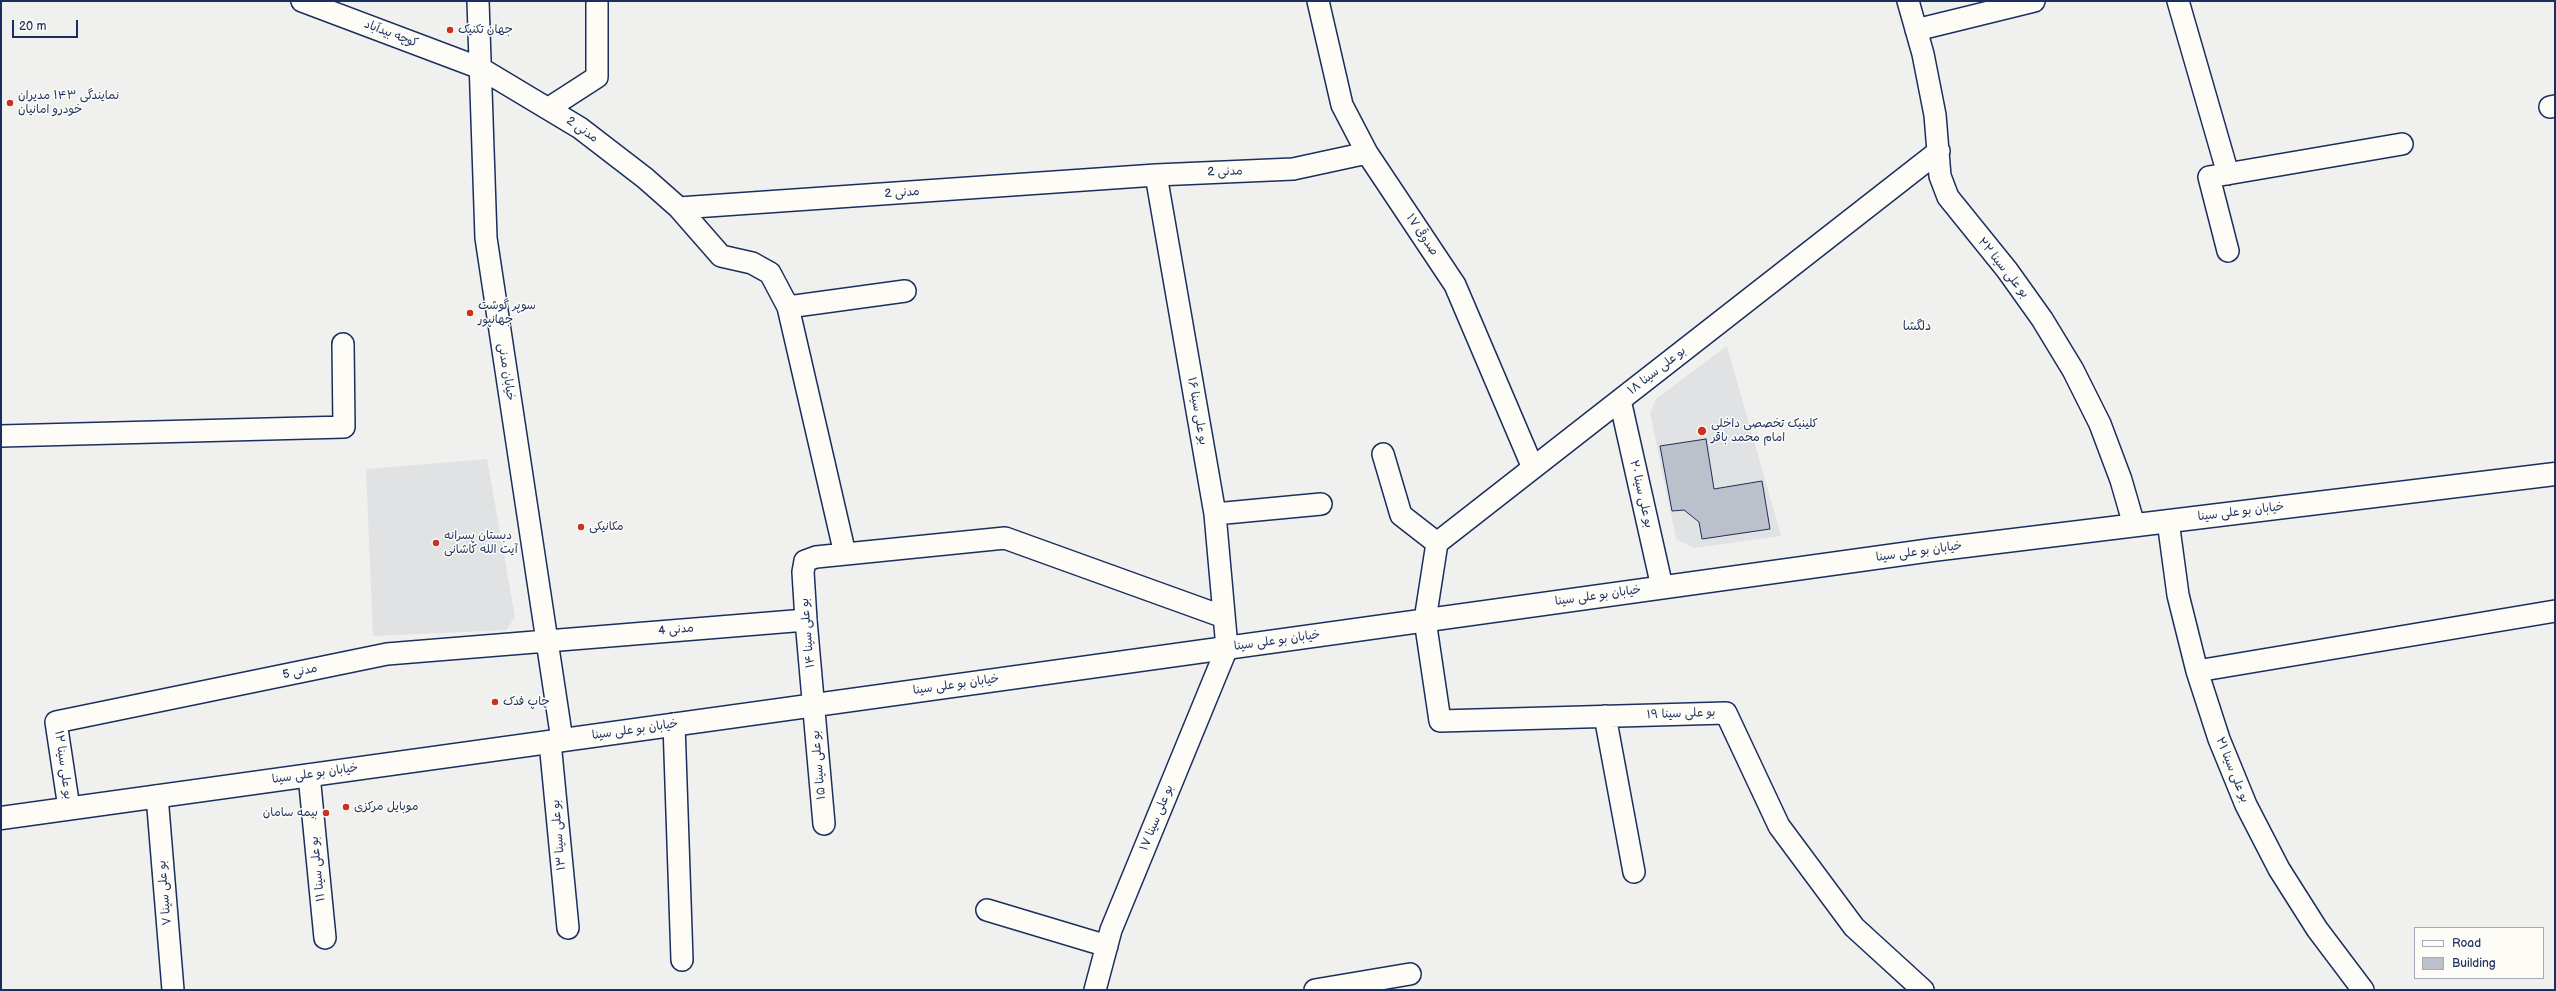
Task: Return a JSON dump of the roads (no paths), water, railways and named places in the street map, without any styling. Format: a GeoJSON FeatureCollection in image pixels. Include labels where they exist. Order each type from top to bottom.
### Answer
{"type":"FeatureCollection","features":[{"type":"Feature","properties":{"kind":"main road","name":"خیابان بو علی سینا"},"geometry":{"type":"LineString","coordinates":[[1,818],[1932,550],[2555,474]]}},
{"type":"Feature","properties":{"kind":"street","name":"کوچه بیدآباد"},"geometry":{"type":"LineString","coordinates":[[302,1],[480,68]]}},
{"type":"Feature","properties":{"kind":"street","name":"خیابان مدنی"},"geometry":{"type":"LineString","coordinates":[[478,1],[486,238],[546,641],[556,741]]}},
{"type":"Feature","properties":{"kind":"street"},"geometry":{"type":"LineString","coordinates":[[549,108],[597,77],[598,1]]}},
{"type":"Feature","properties":{"kind":"street","name":"صدوقی ۱۷"},"geometry":{"type":"LineString","coordinates":[[1318,1],[1342,105],[1367,153],[1455,285],[1534,468]]}},
{"type":"Feature","properties":{"kind":"street","name":"بو علی سینا ۲۲"},"geometry":{"type":"LineString","coordinates":[[1908,1],[1935,115],[1940,176],[1948,197],[2007,270],[2042,318],[2073,370],[2102,431],[2121,480],[2134,525]]}},
{"type":"Feature","properties":{"kind":"street"},"geometry":{"type":"LineString","coordinates":[[1916,30],[1982,6],[2034,1]]}},
{"type":"Feature","properties":{"kind":"street"},"geometry":{"type":"LineString","coordinates":[[2178,1],[2228,174]]}},
{"type":"Feature","properties":{"kind":"street","name":"مدنی 2"},"geometry":{"type":"LineString","coordinates":[[480,68],[549,108],[612,152],[679,208],[1156,175],[1293,169],[1367,153]]}},
{"type":"Feature","properties":{"kind":"street"},"geometry":{"type":"LineString","coordinates":[[2228,251],[2209,177],[2402,144]]}},
{"type":"Feature","properties":{"kind":"street","name":"بو علی سینا ۱۸"},"geometry":{"type":"LineString","coordinates":[[1437,544],[1939,152]]}},
{"type":"Feature","properties":{"kind":"street","name":"بو علی سینا ۱۶"},"geometry":{"type":"LineString","coordinates":[[1156,175],[1215,514],[1227,648]]}},
{"type":"Feature","properties":{"kind":"street"},"geometry":{"type":"LineString","coordinates":[[679,208],[721,256],[752,263],[770,273],[788,307],[845,554],[1005,538],[1224,617]]}},
{"type":"Feature","properties":{"kind":"street"},"geometry":{"type":"LineString","coordinates":[[788,307],[905,291]]}},
{"type":"Feature","properties":{"kind":"street"},"geometry":{"type":"LineString","coordinates":[[1,436],[344,427],[343,344]]}},
{"type":"Feature","properties":{"kind":"street","name":"بو علی سینا ۲۰"},"geometry":{"type":"LineString","coordinates":[[1620,400],[1662,587]]}},
{"type":"Feature","properties":{"kind":"street"},"geometry":{"type":"LineString","coordinates":[[1383,454],[1401,515],[1437,544],[1425,620]]}},
{"type":"Feature","properties":{"kind":"street"},"geometry":{"type":"LineString","coordinates":[[1215,514],[1321,504]]}},
{"type":"Feature","properties":{"kind":"street","name":"بو علی سینا ۲۱"},"geometry":{"type":"LineString","coordinates":[[2168,521],[2178,595],[2196,671],[2219,739],[2240,791],[2279,869],[2317,929],[2363,990]]}},
{"type":"Feature","properties":{"kind":"street","name":"بو علی سینا ۱۴"},"geometry":{"type":"LineString","coordinates":[[814,705],[803,572],[805,561],[816,557],[845,554]]}},
{"type":"Feature","properties":{"kind":"street"},"geometry":{"type":"LineString","coordinates":[[2196,671],[2555,611]]}},
{"type":"Feature","properties":{"kind":"street","name":"مدنی 4"},"geometry":{"type":"LineString","coordinates":[[546,641],[806,620]]}},
{"type":"Feature","properties":{"kind":"street","name":"بو علی سینا ۱۹"},"geometry":{"type":"LineString","coordinates":[[1425,620],[1440,721],[1726,712],[1779,826],[1854,927],[1923,990]]}},
{"type":"Feature","properties":{"kind":"street","name":"مدنی 5"},"geometry":{"type":"LineString","coordinates":[[56,722],[387,654],[546,641]]}},
{"type":"Feature","properties":{"kind":"street","name":"بو علی سینا ۱۷"},"geometry":{"type":"LineString","coordinates":[[1095,990],[1111,930],[1227,648]]}},
{"type":"Feature","properties":{"kind":"street","name":"بو علی سینا ۱۵"},"geometry":{"type":"LineString","coordinates":[[814,705],[824,824]]}},
{"type":"Feature","properties":{"kind":"street"},"geometry":{"type":"LineString","coordinates":[[1605,716],[1634,872]]}},
{"type":"Feature","properties":{"kind":"street","name":"بو علی سینا ۱۲"},"geometry":{"type":"LineString","coordinates":[[56,722],[69,808]]}},
{"type":"Feature","properties":{"kind":"street"},"geometry":{"type":"LineString","coordinates":[[674,724],[682,960]]}},
{"type":"Feature","properties":{"kind":"street","name":"بو علی سینا ۱۳"},"geometry":{"type":"LineString","coordinates":[[556,741],[568,928]]}},
{"type":"Feature","properties":{"kind":"street","name":"بو علی سینا ۱۱"},"geometry":{"type":"LineString","coordinates":[[309,775],[325,938]]}},
{"type":"Feature","properties":{"kind":"street","name":"بو علی سینا ۷"},"geometry":{"type":"LineString","coordinates":[[157,796],[173,990]]}},
{"type":"Feature","properties":{"kind":"street"},"geometry":{"type":"LineString","coordinates":[[987,910],[1107,946]]}},
{"type":"Feature","properties":{"kind":"street"},"geometry":{"type":"LineString","coordinates":[[1315,990],[1410,974]]}},
{"type":"Feature","properties":{"kind":"place","name":"جهان تکنیک"},"geometry":{"type":"Point","coordinates":[450,30]}},
{"type":"Feature","properties":{"kind":"place","name":"نمایندگی ۱۴۳ مدیران خودرو امانیان"},"geometry":{"type":"Point","coordinates":[10,103]}},
{"type":"Feature","properties":{"kind":"place","name":"سوپر گوشت جهانپور"},"geometry":{"type":"Point","coordinates":[470,313]}},
{"type":"Feature","properties":{"kind":"place","name":"کلینیک تخصصی داخلی امام محمد باقر"},"geometry":{"type":"Point","coordinates":[1702,431]}},
{"type":"Feature","properties":{"kind":"place","name":"مکانیکی"},"geometry":{"type":"Point","coordinates":[581,527]}},
{"type":"Feature","properties":{"kind":"place","name":"دبستان پسرانه آیت الله کاشانی"},"geometry":{"type":"Point","coordinates":[436,543]}},
{"type":"Feature","properties":{"kind":"place","name":"چاپ فدک"},"geometry":{"type":"Point","coordinates":[495,702]}},
{"type":"Feature","properties":{"kind":"place","name":"موبایل مرکزی"},"geometry":{"type":"Point","coordinates":[346,807]}},
{"type":"Feature","properties":{"kind":"place","name":"بیمه سامان"},"geometry":{"type":"Point","coordinates":[326,813]}},
{"type":"Feature","properties":{"kind":"district","name":"دلگشا"},"geometry":{"type":"Point","coordinates":[1917,327]}}]}
